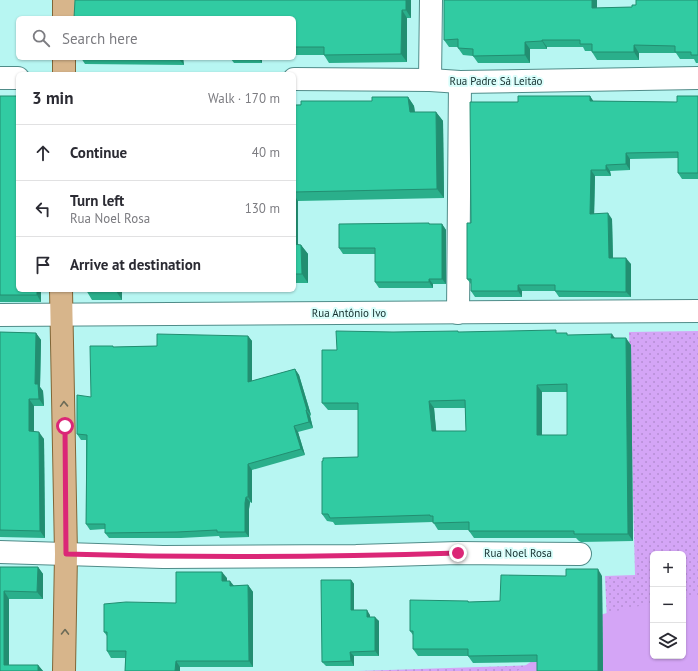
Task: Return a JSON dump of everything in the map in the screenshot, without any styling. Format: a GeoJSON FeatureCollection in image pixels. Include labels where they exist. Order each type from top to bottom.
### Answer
{"type":"FeatureCollection","features":[{"type":"Feature","properties":{"kind":"main road"},"geometry":{"type":"LineString","coordinates":[[64,0],[64,16]]}},
{"type":"Feature","properties":{"kind":"main road"},"geometry":{"type":"LineString","coordinates":[[64,60],[64,72]]}},
{"type":"Feature","properties":{"kind":"main road"},"geometry":{"type":"LineString","coordinates":[[61,292],[65,426],[66,554],[64,671]]}},
{"type":"Feature","properties":{"kind":"street"},"geometry":{"type":"LineString","coordinates":[[430,80],[431,0]]}},
{"type":"Feature","properties":{"kind":"street"},"geometry":{"type":"LineString","coordinates":[[0,78],[16,78]]}},
{"type":"Feature","properties":{"kind":"street","name":"Rua Padre Sá Leitão"},"geometry":{"type":"LineString","coordinates":[[296,79],[430,80],[460,82],[698,78]]}},
{"type":"Feature","properties":{"kind":"street"},"geometry":{"type":"LineString","coordinates":[[458,313],[460,82]]}},
{"type":"Feature","properties":{"kind":"street","name":"Rua Antônio Ivo"},"geometry":{"type":"LineString","coordinates":[[0,315],[698,311]]}},
{"type":"Feature","properties":{"kind":"street","name":"Rua Noel Rosa"},"geometry":{"type":"LineString","coordinates":[[0,552],[163,557],[356,556],[458,553],[580,554]]}},
{"type":"Feature","properties":{"kind":"shaded area"},"geometry":{"type":"Polygon","coordinates":[[[698,331],[698,671],[609,671],[605,576],[635,575],[629,332],[698,331]]]}},
{"type":"Feature","properties":{"kind":"shaded area"},"geometry":{"type":"Polygon","coordinates":[[[698,595],[698,671],[517,671],[603,614],[650,604],[650,659],[686,659],[686,597],[698,595]]]}},
{"type":"Feature","properties":{"kind":"shaded area"},"geometry":{"type":"Polygon","coordinates":[[[536,665],[536,671],[358,671],[536,665]]]}},
{"type":"Feature","properties":{"kind":"building"},"geometry":{"type":"Polygon","coordinates":[[[75,0],[406,0],[406,10],[402,10],[401,54],[324,55],[324,47],[296,47],[296,16],[74,16],[75,0]]]}},
{"type":"Feature","properties":{"kind":"building"},"geometry":{"type":"Polygon","coordinates":[[[444,0],[592,0],[592,8],[632,7],[632,5],[636,5],[636,0],[698,0],[698,55],[691,55],[691,52],[675,52],[675,46],[634,45],[634,52],[592,52],[592,44],[580,44],[580,40],[542,40],[525,42],[525,55],[473,56],[473,49],[458,48],[458,39],[444,40],[444,0]]]}},
{"type":"Feature","properties":{"kind":"building"},"geometry":{"type":"Polygon","coordinates":[[[0,96],[16,96],[16,292],[37,292],[37,295],[0,295],[0,96]]]}},
{"type":"Feature","properties":{"kind":"building"},"geometry":{"type":"Polygon","coordinates":[[[518,96],[590,96],[590,101],[677,102],[677,96],[698,96],[698,173],[678,173],[678,152],[626,153],[626,164],[606,165],[606,170],[591,170],[590,214],[608,213],[609,258],[626,258],[626,292],[555,291],[555,285],[518,285],[518,291],[471,291],[471,279],[467,279],[467,223],[471,223],[470,102],[518,102],[518,96]]]}},
{"type":"Feature","properties":{"kind":"building"},"geometry":{"type":"Polygon","coordinates":[[[372,97],[408,97],[410,112],[436,112],[437,189],[296,192],[296,105],[301,105],[301,101],[372,101],[372,97]]]}},
{"type":"Feature","properties":{"kind":"building"},"geometry":{"type":"Polygon","coordinates":[[[339,224],[442,224],[442,279],[429,279],[429,282],[375,282],[375,248],[339,248],[339,224]]]}},
{"type":"Feature","properties":{"kind":"building"},"geometry":{"type":"Polygon","coordinates":[[[296,244],[301,245],[302,274],[296,274],[296,244]]]}},
{"type":"Feature","properties":{"kind":"building"},"geometry":{"type":"Polygon","coordinates":[[[556,330],[556,333],[567,333],[567,335],[612,334],[611,338],[626,338],[628,534],[574,534],[574,531],[469,531],[469,522],[433,523],[433,516],[430,515],[330,518],[328,514],[322,514],[323,458],[358,457],[358,403],[322,403],[322,350],[337,350],[336,331],[458,332],[556,330]],[[567,384],[537,385],[537,435],[567,435],[567,384]],[[465,400],[429,401],[432,431],[466,431],[465,400]]]}},
{"type":"Feature","properties":{"kind":"building"},"geometry":{"type":"Polygon","coordinates":[[[0,332],[36,333],[35,384],[38,384],[39,399],[29,399],[29,431],[39,432],[40,531],[0,530],[0,332]]]}},
{"type":"Feature","properties":{"kind":"building"},"geometry":{"type":"Polygon","coordinates":[[[157,334],[248,336],[248,382],[295,369],[309,422],[294,426],[301,449],[248,464],[248,497],[246,497],[245,503],[245,532],[217,532],[217,530],[105,533],[105,524],[86,524],[87,435],[77,434],[77,395],[91,397],[90,346],[157,346],[157,334]]]}},
{"type":"Feature","properties":{"kind":"building"},"geometry":{"type":"Polygon","coordinates":[[[0,567],[38,567],[37,592],[4,591],[4,665],[38,665],[38,671],[0,671],[0,567]]]}},
{"type":"Feature","properties":{"kind":"building"},"geometry":{"type":"Polygon","coordinates":[[[566,569],[598,569],[598,671],[537,671],[537,655],[468,656],[468,649],[413,649],[413,631],[410,631],[410,600],[468,602],[500,601],[501,575],[566,576],[566,569]]]}},
{"type":"Feature","properties":{"kind":"building"},"geometry":{"type":"Polygon","coordinates":[[[176,572],[222,572],[222,581],[230,581],[230,586],[248,585],[249,661],[176,661],[175,671],[125,671],[126,651],[107,651],[107,632],[104,632],[104,604],[126,602],[176,603],[176,572]]]}},
{"type":"Feature","properties":{"kind":"building"},"geometry":{"type":"Polygon","coordinates":[[[321,580],[351,580],[351,610],[367,610],[367,617],[375,617],[375,651],[350,652],[351,661],[322,662],[321,580]]]}},
{"type":"Feature","properties":{"kind":"route"},"geometry":{"type":"LineString","coordinates":[[65,426],[66,554],[163,557],[356,556],[458,553]]}}]}
